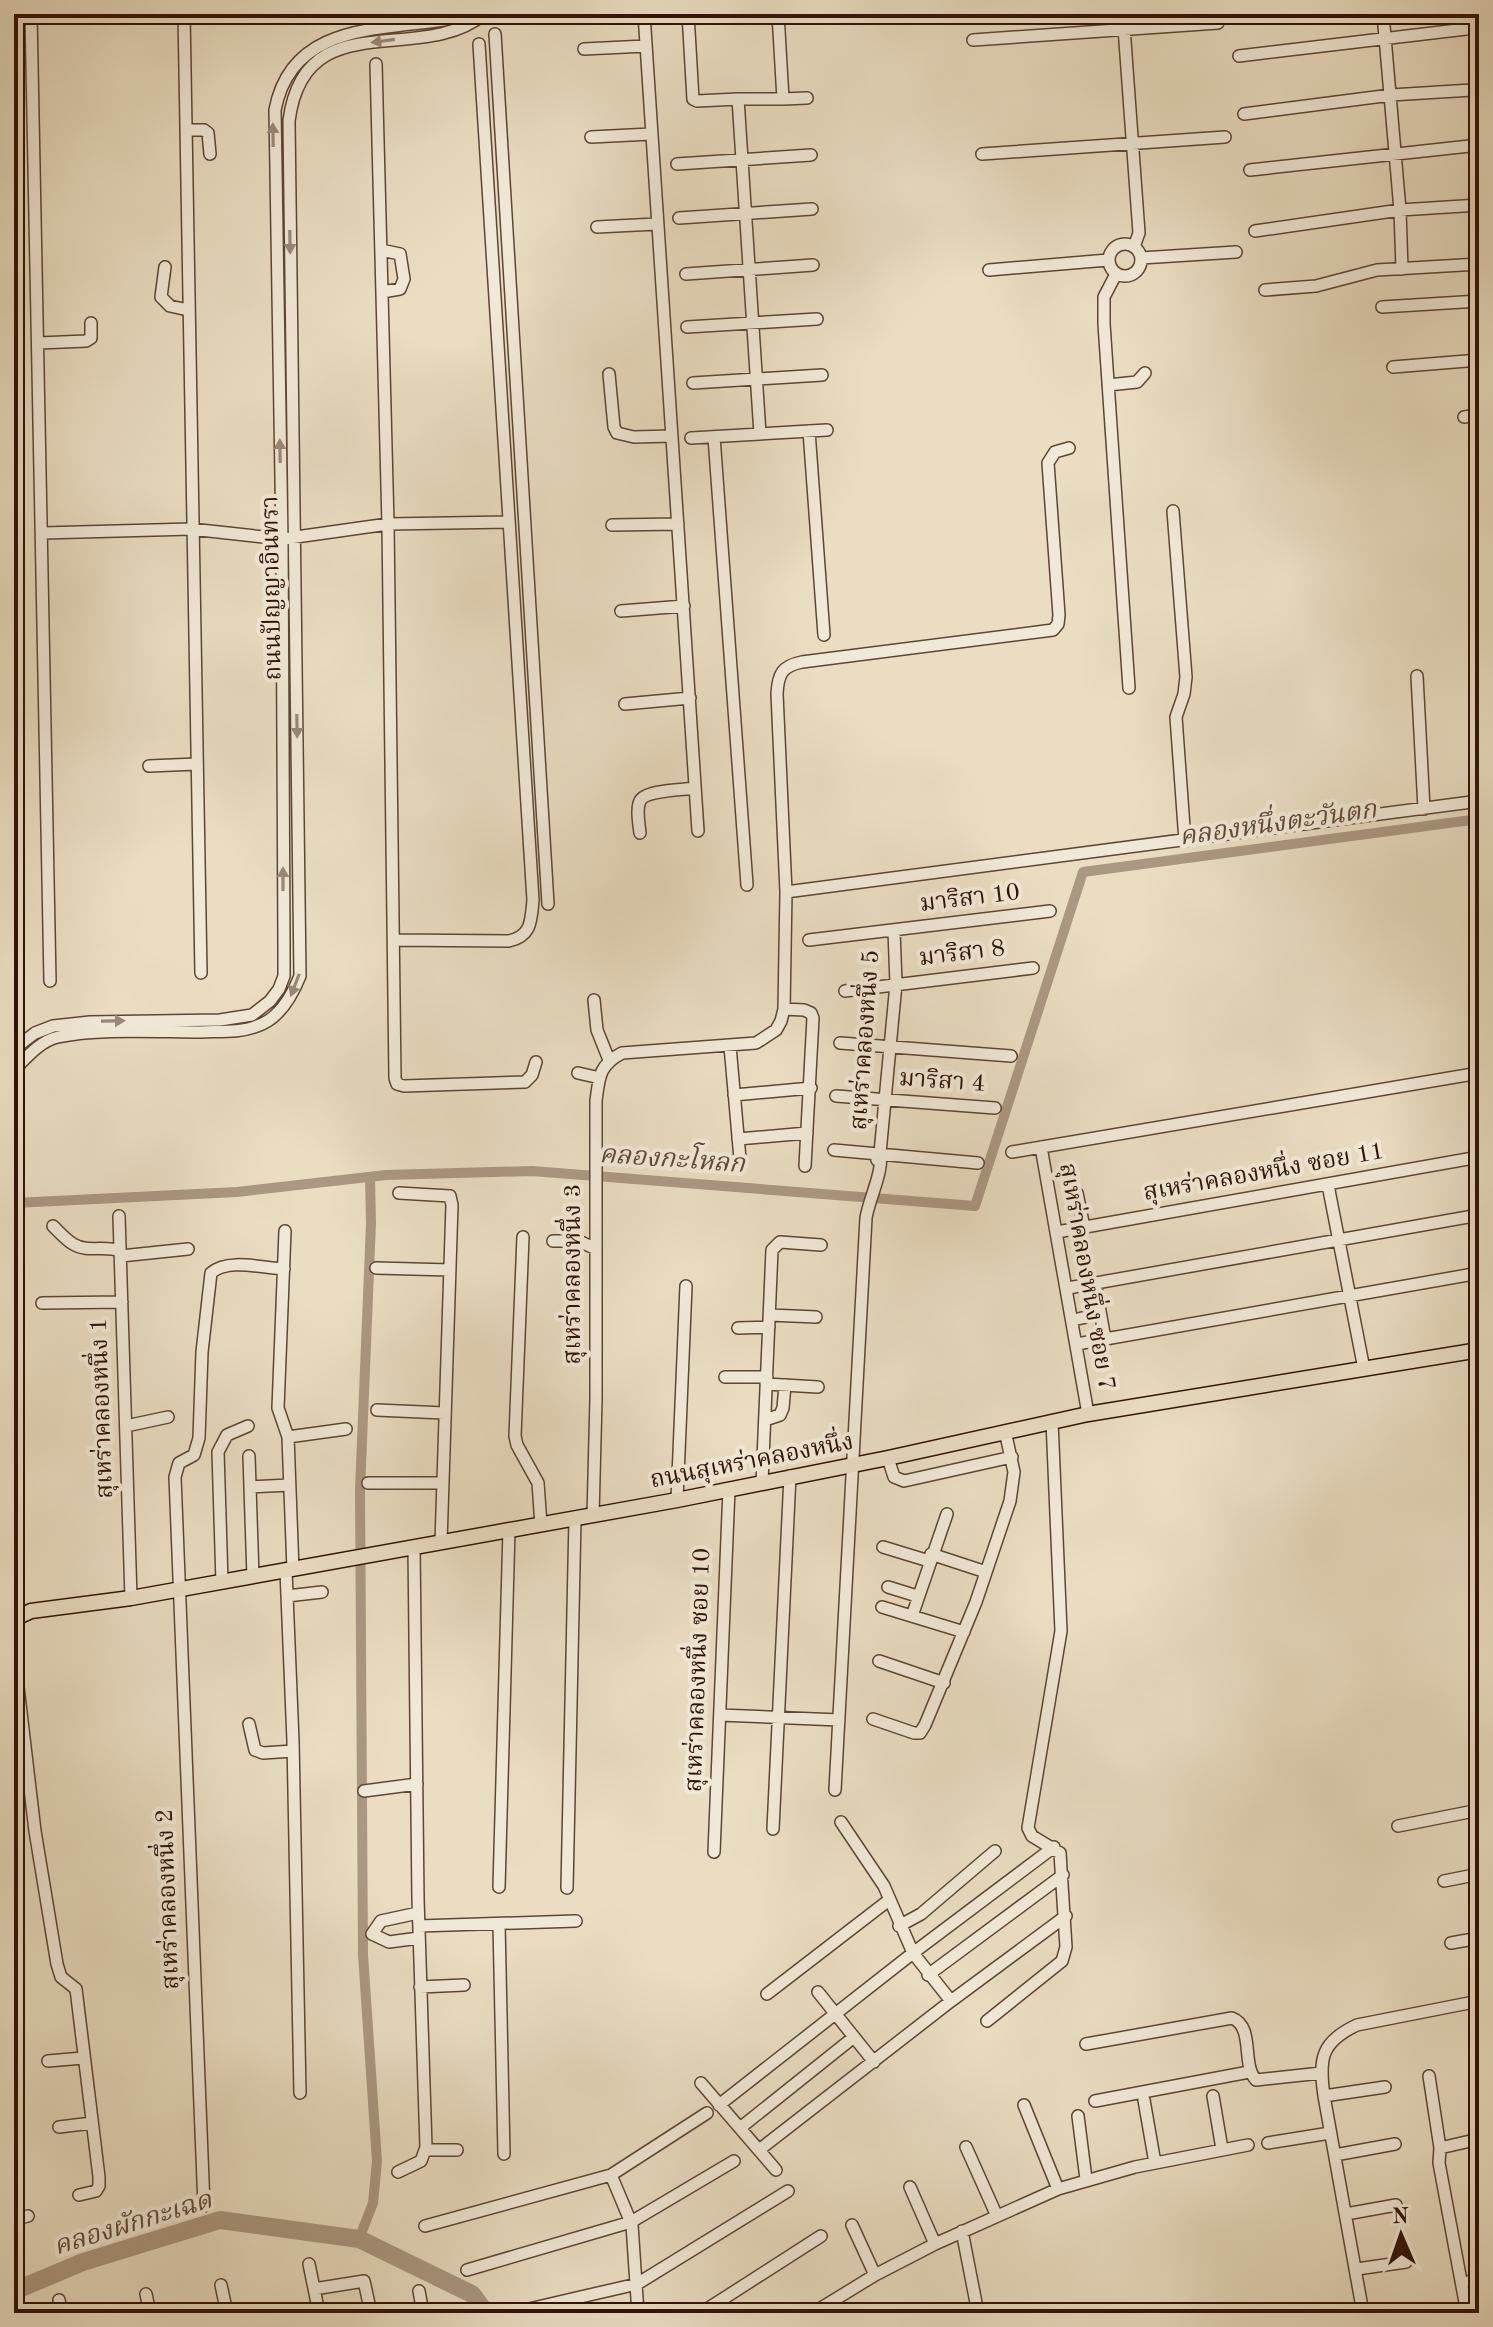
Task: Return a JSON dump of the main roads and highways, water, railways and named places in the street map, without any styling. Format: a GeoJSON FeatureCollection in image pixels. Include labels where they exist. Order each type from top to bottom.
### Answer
{"type":"FeatureCollection","features":[{"type":"Feature","properties":{"kind":"main road","name":"ถนนสุเหร่าคลองหนึ่ง"},"geometry":{"type":"LineString","coordinates":[[14,1609],[31,1611],[131,1598],[253,1577],[677,1500],[1088,1414],[1479,1350]]}},
{"type":"Feature","properties":{"kind":"main road","name":"ถนนสุเหร่าคลองหนึ่ง"},"geometry":{"type":"LineString","coordinates":[[14,1619],[31,1611]]}},
{"type":"Feature","properties":{"kind":"waterway","name":"คลองกะโหลก"},"geometry":{"type":"LineString","coordinates":[[14,1203],[237,1192],[386,1175],[532,1171],[975,1206],[1083,872],[1479,819]]}},
{"type":"Feature","properties":{"kind":"waterway"},"geometry":{"type":"LineString","coordinates":[[359,2239],[373,2203],[377,2161],[363,1955],[360,1490],[371,1223],[370,1177]]}},
{"type":"Feature","properties":{"kind":"waterway","name":"คลองผักกะเฉด"},"geometry":{"type":"LineString","coordinates":[[14,2291],[83,2262],[220,2220],[359,2239],[472,2294],[486,2313]]}},
{"type":"Feature","properties":{"kind":"water label","name":"คลองหนึ่งตะวันตก"},"geometry":{"type":"Point","coordinates":[1278,824]}}]}
